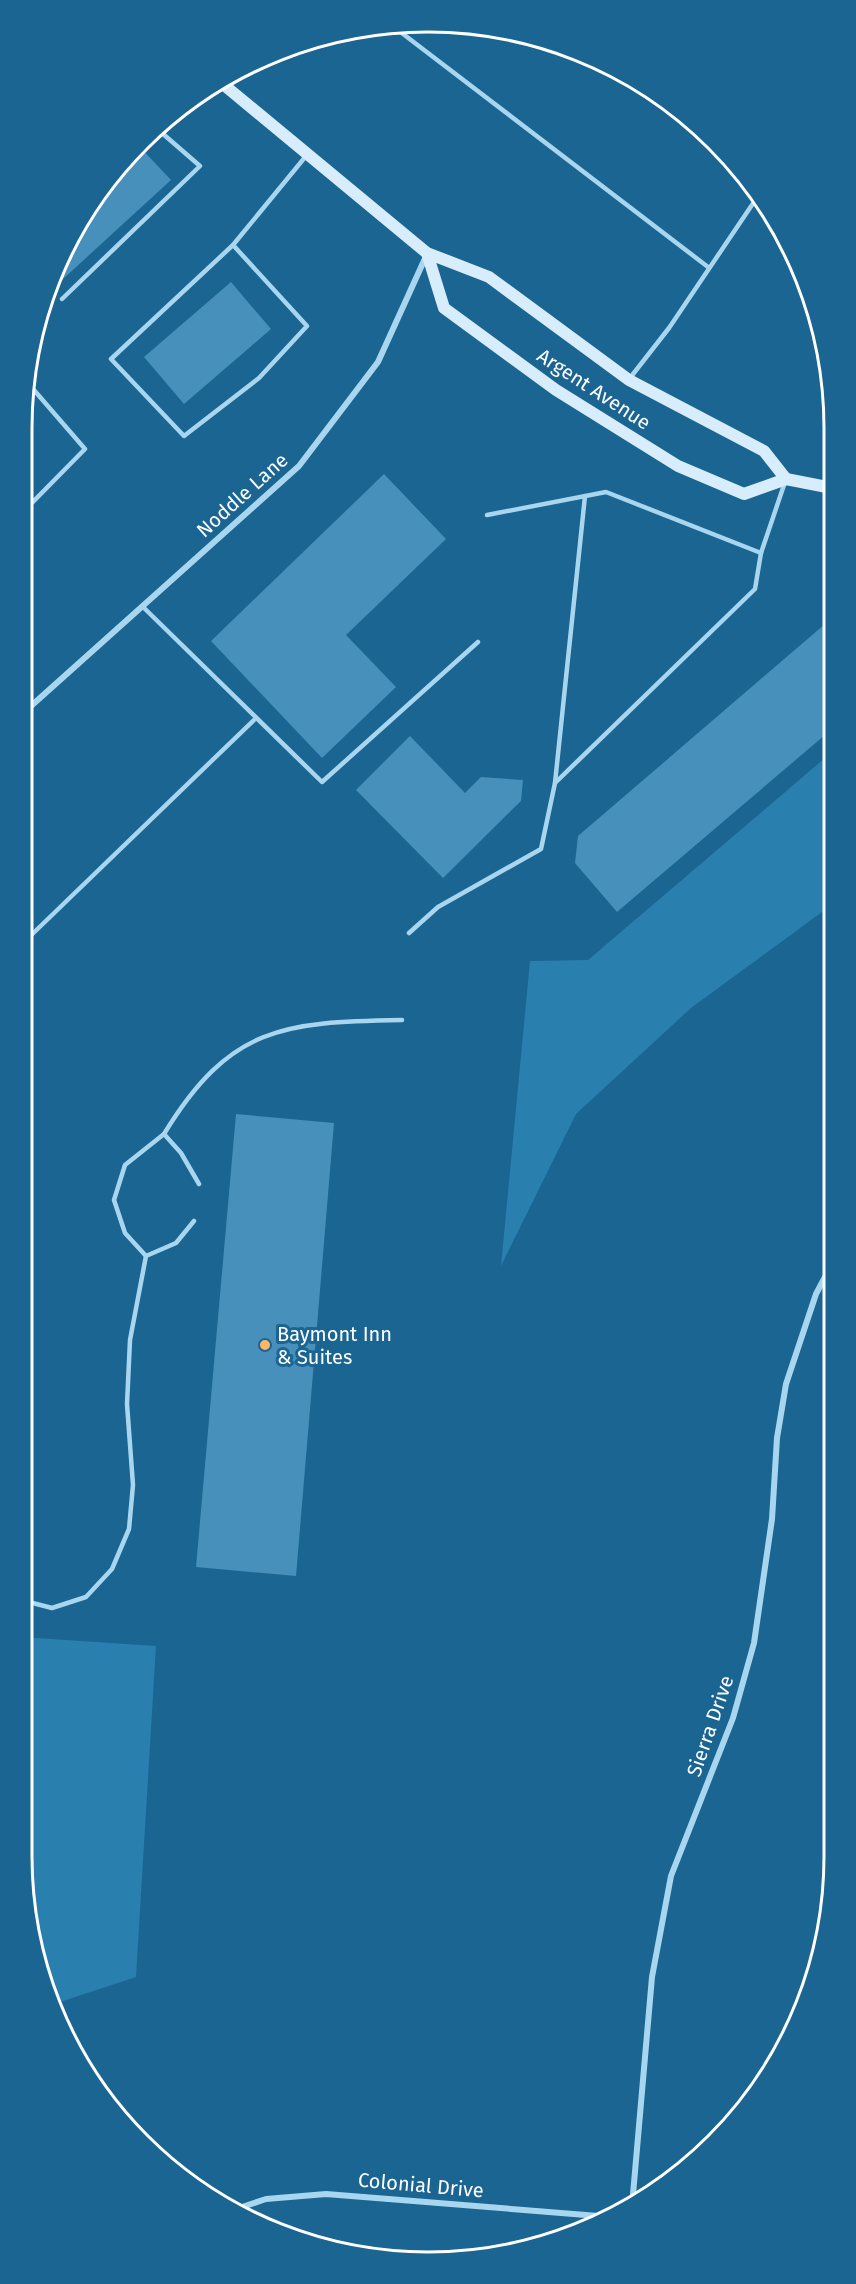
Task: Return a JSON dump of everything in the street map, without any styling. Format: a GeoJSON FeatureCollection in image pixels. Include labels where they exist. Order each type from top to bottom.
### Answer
{"type":"FeatureCollection","features":[{"type":"Feature","properties":{"kind":"street","name":"Argent Avenue"},"geometry":{"type":"LineString","coordinates":[[227,87],[427,253],[489,277],[628,380],[764,451],[786,479],[744,494],[678,466],[555,390],[444,308],[427,253]]}},
{"type":"Feature","properties":{"kind":"street","name":"Noddle Lane"},"geometry":{"type":"LineString","coordinates":[[32,705],[299,466],[378,362],[427,253]]}},
{"type":"Feature","properties":{"kind":"street"},"geometry":{"type":"LineString","coordinates":[[786,479],[824,486]]}},
{"type":"Feature","properties":{"kind":"street","name":"Sierra Drive"},"geometry":{"type":"LineString","coordinates":[[633,2195],[652,1977],[671,1876],[733,1718],[754,1643],[772,1519],[777,1438],[786,1384],[816,1294],[824,1279]]}},
{"type":"Feature","properties":{"kind":"street","name":"Colonial Drive"},"geometry":{"type":"LineString","coordinates":[[243,2207],[266,2199],[326,2194],[595,2216]]}},
{"type":"Feature","properties":{"kind":"lane"},"geometry":{"type":"LineString","coordinates":[[401,32],[708,267]]}},
{"type":"Feature","properties":{"kind":"lane"},"geometry":{"type":"LineString","coordinates":[[62,299],[200,166],[163,134]]}},
{"type":"Feature","properties":{"kind":"lane"},"geometry":{"type":"LineString","coordinates":[[233,245],[308,326],[259,378],[184,436],[111,359],[233,245],[308,154]]}},
{"type":"Feature","properties":{"kind":"lane"},"geometry":{"type":"LineString","coordinates":[[628,380],[669,328],[754,202]]}},
{"type":"Feature","properties":{"kind":"lane"},"geometry":{"type":"LineString","coordinates":[[32,503],[85,449],[33,389]]}},
{"type":"Feature","properties":{"kind":"lane"},"geometry":{"type":"LineString","coordinates":[[555,783],[754,589],[761,553],[786,479]]}},
{"type":"Feature","properties":{"kind":"lane"},"geometry":{"type":"LineString","coordinates":[[487,515],[606,492],[761,553]]}},
{"type":"Feature","properties":{"kind":"lane"},"geometry":{"type":"LineString","coordinates":[[409,933],[438,907],[541,849],[555,783],[585,496]]}},
{"type":"Feature","properties":{"kind":"lane"},"geometry":{"type":"LineString","coordinates":[[142,606],[322,782],[478,642]]}},
{"type":"Feature","properties":{"kind":"lane"},"geometry":{"type":"LineString","coordinates":[[32,934],[256,718]]}},
{"type":"Feature","properties":{"kind":"lane"},"geometry":{"type":"LineString","coordinates":[[146,1256],[125,1233],[114,1200],[125,1165],[164,1134],[186,1098],[214,1067],[254,1040],[301,1025],[402,1020]]}},
{"type":"Feature","properties":{"kind":"lane"},"geometry":{"type":"LineString","coordinates":[[164,1134],[181,1153],[199,1184]]}},
{"type":"Feature","properties":{"kind":"lane"},"geometry":{"type":"LineString","coordinates":[[146,1256],[176,1243],[194,1221]]}},
{"type":"Feature","properties":{"kind":"lane"},"geometry":{"type":"LineString","coordinates":[[32,1603],[52,1608],[86,1597],[112,1569],[129,1529],[133,1485],[127,1404],[130,1340],[146,1256]]}},
{"type":"Feature","properties":{"kind":"shaded area"},"geometry":{"type":"Polygon","coordinates":[[[824,759],[824,911],[691,1008],[576,1114],[501,1266],[530,961],[588,960],[824,759]]]}},
{"type":"Feature","properties":{"kind":"shaded area"},"geometry":{"type":"Polygon","coordinates":[[[32,1638],[156,1646],[136,1977],[60,2002],[45,1959],[32,1882],[32,1638]]]}},
{"type":"Feature","properties":{"kind":"building"},"geometry":{"type":"Polygon","coordinates":[[[144,152],[171,180],[60,282],[72,253],[98,208],[113,187],[144,152]]]}},
{"type":"Feature","properties":{"kind":"building"},"geometry":{"type":"Polygon","coordinates":[[[231,282],[271,329],[184,404],[144,357],[231,282]]]}},
{"type":"Feature","properties":{"kind":"building"},"geometry":{"type":"Polygon","coordinates":[[[384,474],[446,539],[346,635],[396,687],[322,758],[211,641],[384,474]]]}},
{"type":"Feature","properties":{"kind":"building"},"geometry":{"type":"Polygon","coordinates":[[[824,625],[824,736],[617,912],[575,863],[578,836],[824,625]]]}},
{"type":"Feature","properties":{"kind":"building"},"geometry":{"type":"Polygon","coordinates":[[[410,736],[465,793],[481,777],[523,780],[521,801],[443,878],[356,790],[410,736]]]}},
{"type":"Feature","properties":{"kind":"building","name":"Baymont Inn & Suites"},"geometry":{"type":"Polygon","coordinates":[[[236,1114],[334,1123],[296,1576],[196,1567],[236,1114]]]}},
{"type":"Feature","properties":{"kind":"place","name":"Baymont Inn & Suites"},"geometry":{"type":"Point","coordinates":[265,1345]}}]}
